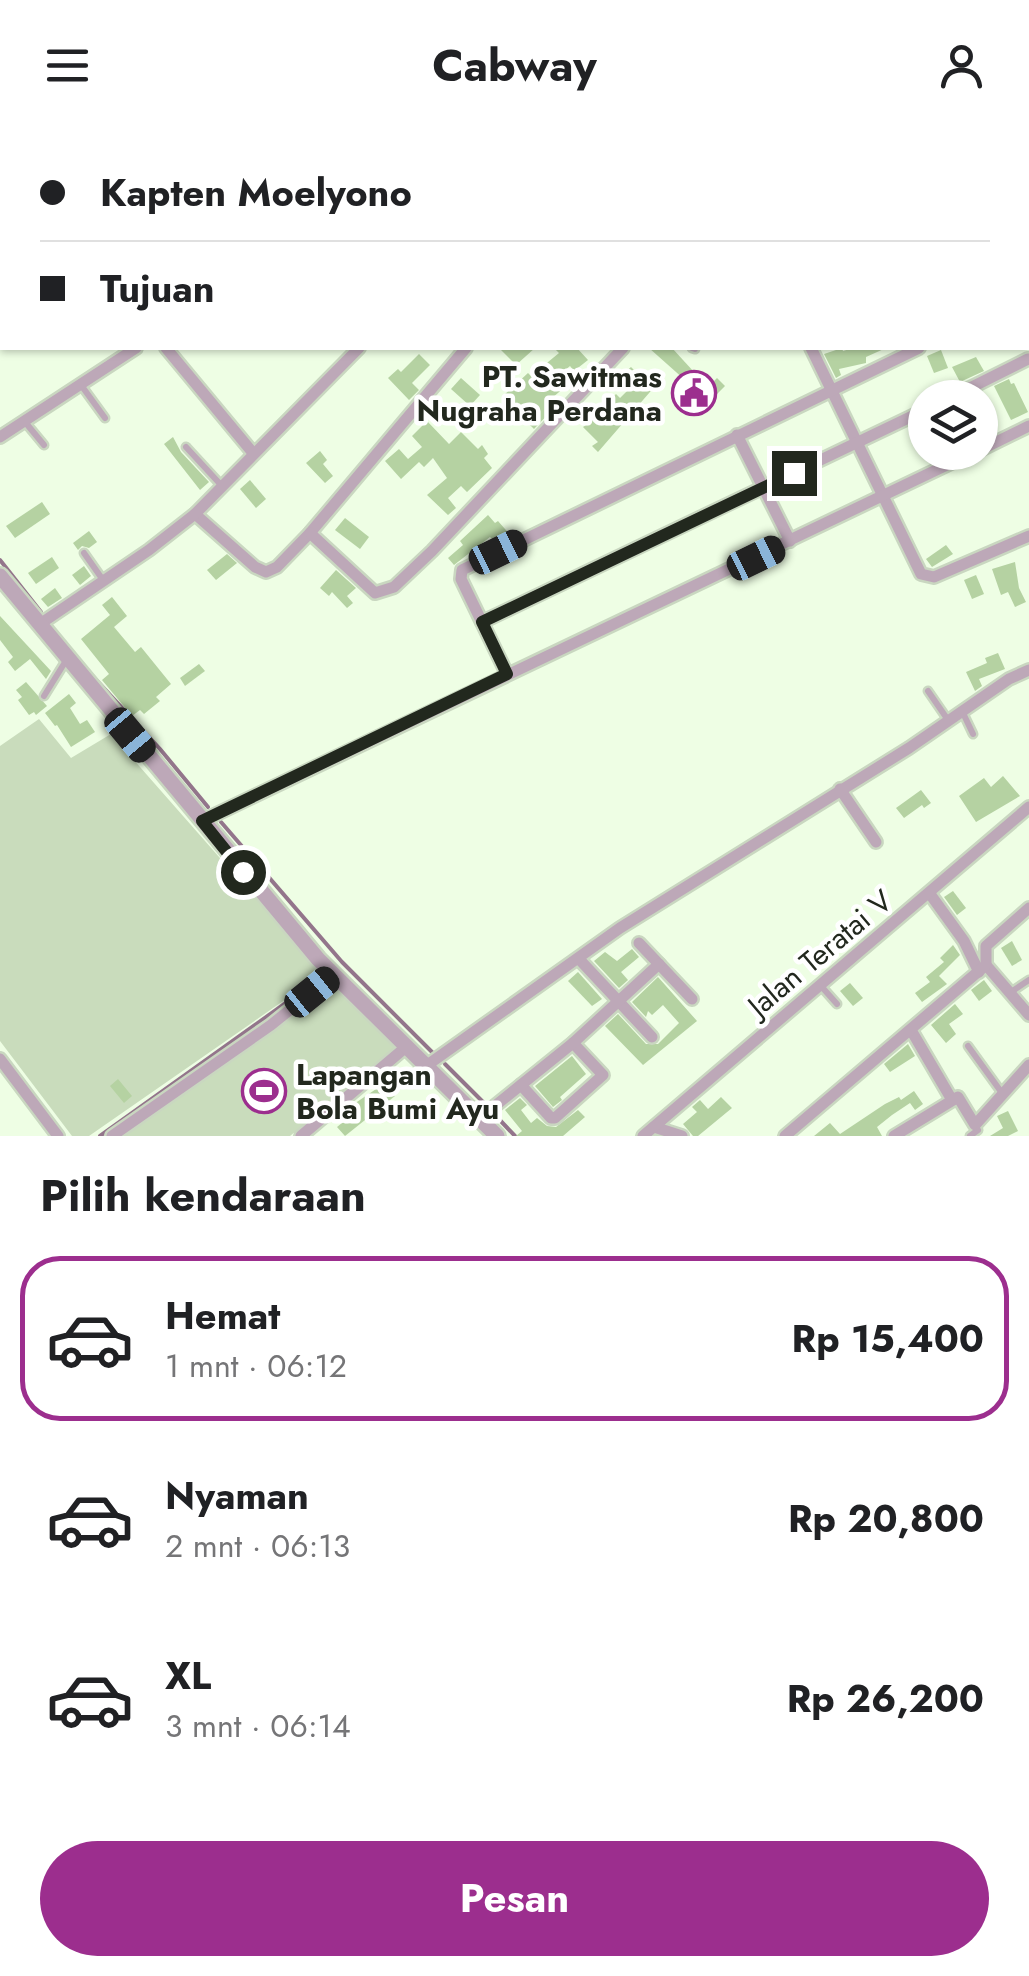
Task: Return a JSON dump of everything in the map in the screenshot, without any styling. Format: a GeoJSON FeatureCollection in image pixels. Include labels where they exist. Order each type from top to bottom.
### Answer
{"type":"FeatureCollection","features":[{"type":"Feature","properties":{"kind":"street"},"geometry":{"type":"LineString","coordinates":[[0,437],[133,350]]}},
{"type":"Feature","properties":{"kind":"street"},"geometry":{"type":"LineString","coordinates":[[168,350],[253,453]]}},
{"type":"Feature","properties":{"kind":"street"},"geometry":{"type":"LineString","coordinates":[[40,624],[195,514],[356,350]]}},
{"type":"Feature","properties":{"kind":"street"},"geometry":{"type":"LineString","coordinates":[[195,514],[242,557],[266,572],[277,567],[464,350]]}},
{"type":"Feature","properties":{"kind":"street"},"geometry":{"type":"LineString","coordinates":[[310,533],[375,593],[385,592],[432,551],[621,350]]}},
{"type":"Feature","properties":{"kind":"street"},"geometry":{"type":"LineString","coordinates":[[815,350],[857,444],[924,576],[934,576],[1029,536]]}},
{"type":"Feature","properties":{"kind":"street"},"geometry":{"type":"LineString","coordinates":[[507,674],[462,579],[462,570],[915,350]]}},
{"type":"Feature","properties":{"kind":"street"},"geometry":{"type":"LineString","coordinates":[[987,380],[1029,360]]}},
{"type":"Feature","properties":{"kind":"street"},"geometry":{"type":"LineString","coordinates":[[482,622],[908,418]]}},
{"type":"Feature","properties":{"kind":"street"},"geometry":{"type":"LineString","coordinates":[[998,441],[1029,426]]}},
{"type":"Feature","properties":{"kind":"street"},"geometry":{"type":"LineString","coordinates":[[737,435],[790,542]]}},
{"type":"Feature","properties":{"kind":"street"},"geometry":{"type":"LineString","coordinates":[[202,821],[938,470]]}},
{"type":"Feature","properties":{"kind":"street"},"geometry":{"type":"LineString","coordinates":[[0,576],[263,896],[333,975],[498,1136]]}},
{"type":"Feature","properties":{"kind":"street"},"geometry":{"type":"LineString","coordinates":[[426,1066],[620,928],[949,721],[1009,679],[1029,670]]}},
{"type":"Feature","properties":{"kind":"street"},"geometry":{"type":"LineString","coordinates":[[840,789],[876,842]]}},
{"type":"Feature","properties":{"kind":"street","name":"Jalan Teratai V"},"geometry":{"type":"LineString","coordinates":[[648,1132],[1029,807]]}},
{"type":"Feature","properties":{"kind":"street"},"geometry":{"type":"LineString","coordinates":[[930,894],[983,968],[1029,1016]]}},
{"type":"Feature","properties":{"kind":"street"},"geometry":{"type":"LineString","coordinates":[[794,1133],[983,968],[986,946],[1029,908]]}},
{"type":"Feature","properties":{"kind":"street"},"geometry":{"type":"LineString","coordinates":[[639,943],[692,999]]}},
{"type":"Feature","properties":{"kind":"street"},"geometry":{"type":"LineString","coordinates":[[578,960],[652,1036]]}},
{"type":"Feature","properties":{"kind":"street"},"geometry":{"type":"LineString","coordinates":[[480,1118],[573,1042],[659,964]]}},
{"type":"Feature","properties":{"kind":"street"},"geometry":{"type":"LineString","coordinates":[[112,1136],[271,1025],[333,975]]}},
{"type":"Feature","properties":{"kind":"street"},"geometry":{"type":"LineString","coordinates":[[912,1030],[952,1100]]}},
{"type":"Feature","properties":{"kind":"street"},"geometry":{"type":"LineString","coordinates":[[521,1085],[555,1118],[603,1075],[573,1042]]}},
{"type":"Feature","properties":{"kind":"street"},"geometry":{"type":"LineString","coordinates":[[301,1136],[406,1047]]}},
{"type":"Feature","properties":{"kind":"street"},"geometry":{"type":"LineString","coordinates":[[0,1059],[5,1075],[58,1136]]}},
{"type":"Feature","properties":{"kind":"street"},"geometry":{"type":"LineString","coordinates":[[976,1132],[1002,1094],[1029,1065]]}},
{"type":"Feature","properties":{"kind":"street"},"geometry":{"type":"LineString","coordinates":[[894,1136],[961,1098],[976,1132]]}},
{"type":"Feature","properties":{"kind":"street"},"geometry":{"type":"LineString","coordinates":[[648,1132],[675,1131],[682,1136]]}},
{"type":"Feature","properties":{"kind":"lane"},"geometry":{"type":"LineString","coordinates":[[80,384],[106,418]]}},
{"type":"Feature","properties":{"kind":"lane"},"geometry":{"type":"LineString","coordinates":[[24,422],[44,445]]}},
{"type":"Feature","properties":{"kind":"lane"},"geometry":{"type":"LineString","coordinates":[[186,447],[222,486]]}},
{"type":"Feature","properties":{"kind":"lane"},"geometry":{"type":"LineString","coordinates":[[84,554],[104,581]]}},
{"type":"Feature","properties":{"kind":"lane"},"geometry":{"type":"LineString","coordinates":[[44,696],[68,658]]}},
{"type":"Feature","properties":{"kind":"lane"},"geometry":{"type":"LineString","coordinates":[[928,692],[949,721]]}},
{"type":"Feature","properties":{"kind":"lane"},"geometry":{"type":"LineString","coordinates":[[962,712],[973,734]]}},
{"type":"Feature","properties":{"kind":"lane"},"geometry":{"type":"LineString","coordinates":[[1010,992],[1029,980]]}},
{"type":"Feature","properties":{"kind":"lane"},"geometry":{"type":"LineString","coordinates":[[820,984],[837,1004]]}},
{"type":"Feature","properties":{"kind":"lane"},"geometry":{"type":"LineString","coordinates":[[968,1046],[1002,1094]]}},
{"type":"Feature","properties":{"kind":"green space"},"geometry":{"type":"Polygon","coordinates":[[[39,719],[71,758],[111,734],[322,974],[89,1136],[72,1136],[0,1041],[0,746],[39,719]]]}},
{"type":"Feature","properties":{"kind":"green space","name":"Lapangan Bola Bumi Ayu"},"geometry":{"type":"Polygon","coordinates":[[[332,982],[397,1047],[290,1136],[120,1136],[273,1030],[332,982]]]}},
{"type":"Feature","properties":{"kind":"building"},"geometry":{"type":"Polygon","coordinates":[[[501,350],[533,350],[516,365],[501,350]]]}},
{"type":"Feature","properties":{"kind":"building"},"geometry":{"type":"Polygon","coordinates":[[[556,350],[579,350],[588,360],[574,371],[570,366],[557,377],[565,387],[552,398],[558,404],[534,429],[502,397],[528,373],[531,376],[559,353],[556,350]]]}},
{"type":"Feature","properties":{"kind":"building"},"geometry":{"type":"Polygon","coordinates":[[[651,350],[674,350],[694,372],[685,380],[651,350]]]}},
{"type":"Feature","properties":{"kind":"building"},"geometry":{"type":"Polygon","coordinates":[[[836,350],[882,350],[866,357],[866,363],[839,369],[841,375],[836,378],[824,354],[836,350]]]}},
{"type":"Feature","properties":{"kind":"building"},"geometry":{"type":"Polygon","coordinates":[[[941,350],[948,368],[934,373],[927,356],[941,350]]]}},
{"type":"Feature","properties":{"kind":"building"},"geometry":{"type":"Polygon","coordinates":[[[419,354],[430,365],[412,383],[419,390],[409,400],[388,378],[398,369],[401,372],[419,354]]]}},
{"type":"Feature","properties":{"kind":"building"},"geometry":{"type":"Polygon","coordinates":[[[976,357],[984,371],[959,380],[952,367],[976,357]]]}},
{"type":"Feature","properties":{"kind":"building"},"geometry":{"type":"Polygon","coordinates":[[[631,367],[639,375],[643,371],[656,385],[598,452],[592,446],[598,442],[582,421],[592,408],[597,413],[616,394],[620,398],[631,387],[621,376],[631,367]]]}},
{"type":"Feature","properties":{"kind":"building"},"geometry":{"type":"Polygon","coordinates":[[[700,373],[711,384],[717,378],[725,386],[712,399],[694,380],[700,373]]]}},
{"type":"Feature","properties":{"kind":"building"},"geometry":{"type":"Polygon","coordinates":[[[461,378],[480,395],[470,406],[451,389],[461,378]]]}},
{"type":"Feature","properties":{"kind":"building"},"geometry":{"type":"Polygon","coordinates":[[[1009,379],[1014,383],[1028,412],[1011,420],[998,394],[998,384],[1009,379]]]}},
{"type":"Feature","properties":{"kind":"building"},"geometry":{"type":"Polygon","coordinates":[[[427,421],[449,444],[461,432],[478,449],[482,445],[488,454],[484,458],[492,468],[467,492],[461,486],[448,498],[456,508],[448,515],[427,495],[447,478],[433,458],[424,467],[419,462],[401,479],[385,461],[399,449],[408,459],[422,447],[412,436],[427,421]]]}},
{"type":"Feature","properties":{"kind":"building"},"geometry":{"type":"Polygon","coordinates":[[[173,437],[181,452],[209,482],[200,490],[164,444],[173,437]]]}},
{"type":"Feature","properties":{"kind":"building"},"geometry":{"type":"Polygon","coordinates":[[[320,451],[327,460],[323,464],[333,476],[325,483],[306,463],[320,451]]]}},
{"type":"Feature","properties":{"kind":"building"},"geometry":{"type":"Polygon","coordinates":[[[250,480],[266,499],[256,508],[240,489],[250,480]]]}},
{"type":"Feature","properties":{"kind":"building"},"geometry":{"type":"Polygon","coordinates":[[[42,502],[50,514],[15,538],[6,526],[42,502]]]}},
{"type":"Feature","properties":{"kind":"building"},"geometry":{"type":"Polygon","coordinates":[[[488,515],[511,536],[496,543],[490,537],[454,565],[448,558],[488,515]]]}},
{"type":"Feature","properties":{"kind":"building"},"geometry":{"type":"Polygon","coordinates":[[[345,518],[369,537],[360,549],[335,530],[345,518]]]}},
{"type":"Feature","properties":{"kind":"building"},"geometry":{"type":"Polygon","coordinates":[[[89,531],[97,542],[78,550],[73,543],[89,531]]]}},
{"type":"Feature","properties":{"kind":"building"},"geometry":{"type":"Polygon","coordinates":[[[946,545],[953,554],[932,567],[926,559],[946,545]]]}},
{"type":"Feature","properties":{"kind":"building"},"geometry":{"type":"Polygon","coordinates":[[[227,554],[237,563],[216,580],[207,570],[227,554]]]}},
{"type":"Feature","properties":{"kind":"building"},"geometry":{"type":"Polygon","coordinates":[[[52,557],[59,568],[36,584],[28,573],[52,557]]]}},
{"type":"Feature","properties":{"kind":"building"},"geometry":{"type":"Polygon","coordinates":[[[1015,562],[1019,588],[1026,602],[1015,607],[1008,592],[1001,595],[992,569],[1015,562]]]}},
{"type":"Feature","properties":{"kind":"building"},"geometry":{"type":"Polygon","coordinates":[[[84,566],[91,576],[80,585],[72,575],[84,566]]]}},
{"type":"Feature","properties":{"kind":"building"},"geometry":{"type":"Polygon","coordinates":[[[336,570],[356,588],[347,596],[353,603],[347,608],[332,592],[329,596],[320,588],[336,570]]]}},
{"type":"Feature","properties":{"kind":"building"},"geometry":{"type":"Polygon","coordinates":[[[976,575],[984,594],[972,599],[964,580],[976,575]]]}},
{"type":"Feature","properties":{"kind":"building"},"geometry":{"type":"Polygon","coordinates":[[[55,588],[62,598],[48,607],[41,599],[55,588]]]}},
{"type":"Feature","properties":{"kind":"building"},"geometry":{"type":"Polygon","coordinates":[[[112,597],[127,616],[114,627],[135,652],[141,647],[171,684],[156,697],[160,701],[144,714],[140,710],[132,716],[102,680],[109,674],[81,639],[110,615],[102,605],[112,597]]]}},
{"type":"Feature","properties":{"kind":"building"},"geometry":{"type":"Polygon","coordinates":[[[0,616],[51,671],[46,679],[30,659],[15,671],[8,662],[13,657],[0,640],[0,616]]]}},
{"type":"Feature","properties":{"kind":"building"},"geometry":{"type":"Polygon","coordinates":[[[998,653],[1005,669],[979,679],[982,686],[975,691],[966,672],[998,653]]]}},
{"type":"Feature","properties":{"kind":"building"},"geometry":{"type":"Polygon","coordinates":[[[199,664],[205,671],[185,686],[180,678],[199,664]]]}},
{"type":"Feature","properties":{"kind":"building"},"geometry":{"type":"Polygon","coordinates":[[[26,682],[47,706],[36,715],[29,715],[18,700],[22,697],[16,690],[26,682]]]}},
{"type":"Feature","properties":{"kind":"building"},"geometry":{"type":"Polygon","coordinates":[[[69,694],[76,703],[70,708],[80,724],[87,720],[95,732],[71,747],[45,713],[69,694]]]}},
{"type":"Feature","properties":{"kind":"building"},"geometry":{"type":"Polygon","coordinates":[[[1003,776],[1020,796],[976,822],[959,796],[984,778],[991,787],[1003,776]]]}},
{"type":"Feature","properties":{"kind":"building"},"geometry":{"type":"Polygon","coordinates":[[[921,790],[931,803],[904,818],[896,808],[921,790]]]}},
{"type":"Feature","properties":{"kind":"building"},"geometry":{"type":"Polygon","coordinates":[[[953,891],[966,908],[957,915],[944,897],[953,891]]]}},
{"type":"Feature","properties":{"kind":"building"},"geometry":{"type":"Polygon","coordinates":[[[1012,941],[1022,960],[1012,966],[1001,948],[1012,941]]]}},
{"type":"Feature","properties":{"kind":"building"},"geometry":{"type":"Polygon","coordinates":[[[953,945],[960,955],[939,976],[947,984],[922,1002],[915,993],[930,982],[926,977],[944,962],[940,958],[953,945]]]}},
{"type":"Feature","properties":{"kind":"building"},"geometry":{"type":"Polygon","coordinates":[[[632,949],[639,957],[621,972],[628,980],[619,988],[594,961],[605,952],[617,961],[632,949]]]}},
{"type":"Feature","properties":{"kind":"building"},"geometry":{"type":"Polygon","coordinates":[[[578,972],[602,999],[592,1006],[568,981],[578,972]]]}},
{"type":"Feature","properties":{"kind":"building"},"geometry":{"type":"Polygon","coordinates":[[[658,977],[697,1021],[643,1065],[605,1026],[618,1014],[646,1044],[658,1044],[679,1023],[663,1005],[652,1015],[648,1011],[646,1017],[632,1002],[658,977]]]}},
{"type":"Feature","properties":{"kind":"building"},"geometry":{"type":"Polygon","coordinates":[[[984,980],[992,991],[979,1001],[971,990],[984,980]]]}},
{"type":"Feature","properties":{"kind":"building"},"geometry":{"type":"Polygon","coordinates":[[[850,983],[863,998],[853,1006],[840,991],[850,983]]]}},
{"type":"Feature","properties":{"kind":"building"},"geometry":{"type":"Polygon","coordinates":[[[955,1004],[963,1014],[949,1024],[956,1034],[946,1043],[931,1025],[955,1004]]]}},
{"type":"Feature","properties":{"kind":"building"},"geometry":{"type":"Polygon","coordinates":[[[908,1044],[915,1056],[890,1072],[884,1064],[908,1044]]]}},
{"type":"Feature","properties":{"kind":"building"},"geometry":{"type":"Polygon","coordinates":[[[572,1056],[586,1074],[553,1107],[535,1086],[572,1056]]]}},
{"type":"Feature","properties":{"kind":"building"},"geometry":{"type":"Polygon","coordinates":[[[118,1079],[132,1096],[124,1103],[110,1086],[118,1079]]]}},
{"type":"Feature","properties":{"kind":"building"},"geometry":{"type":"Polygon","coordinates":[[[385,1083],[395,1096],[345,1136],[337,1127],[353,1114],[348,1108],[385,1083]]]}},
{"type":"Feature","properties":{"kind":"building"},"geometry":{"type":"Polygon","coordinates":[[[914,1091],[923,1104],[915,1110],[910,1103],[892,1115],[877,1127],[882,1136],[814,1136],[830,1123],[840,1134],[885,1104],[914,1091]]]}},
{"type":"Feature","properties":{"kind":"building"},"geometry":{"type":"Polygon","coordinates":[[[721,1097],[732,1108],[693,1136],[683,1124],[697,1112],[692,1107],[700,1100],[708,1109],[721,1097]]]}},
{"type":"Feature","properties":{"kind":"building"},"geometry":{"type":"Polygon","coordinates":[[[520,1098],[527,1105],[521,1110],[531,1123],[537,1118],[556,1127],[578,1110],[585,1117],[563,1136],[516,1136],[522,1131],[505,1110],[520,1098]]]}},
{"type":"Feature","properties":{"kind":"building"},"geometry":{"type":"Polygon","coordinates":[[[1008,1111],[1018,1131],[1008,1136],[990,1136],[1003,1128],[997,1116],[1008,1111]]]}},
{"type":"Feature","properties":{"kind":"waterway"},"geometry":{"type":"LineString","coordinates":[[0,560],[41,612]]}},
{"type":"Feature","properties":{"kind":"waterway"},"geometry":{"type":"LineString","coordinates":[[89,672],[208,807]]}},
{"type":"Feature","properties":{"kind":"waterway"},"geometry":{"type":"LineString","coordinates":[[221,822],[342,962],[432,1052]]}},
{"type":"Feature","properties":{"kind":"waterway"},"geometry":{"type":"LineString","coordinates":[[100,1136],[322,977]]}},
{"type":"Feature","properties":{"kind":"waterway"},"geometry":{"type":"LineString","coordinates":[[445,1064],[484,1103]]}},
{"type":"Feature","properties":{"kind":"waterway"},"geometry":{"type":"LineString","coordinates":[[496,1116],[515,1136]]}},
{"type":"Feature","properties":{"kind":"place","name":"PT. Sawitmas Nugraha Perdana"},"geometry":{"type":"Point","coordinates":[694,393]}},
{"type":"Feature","properties":{"kind":"place","name":"Lapangan Bola Bumi Ayu"},"geometry":{"type":"Point","coordinates":[264,1091]}},
{"type":"Feature","properties":{"kind":"route"},"geometry":{"type":"LineString","coordinates":[[243,872],[202,821],[507,674],[482,622],[794,473]]}}]}
